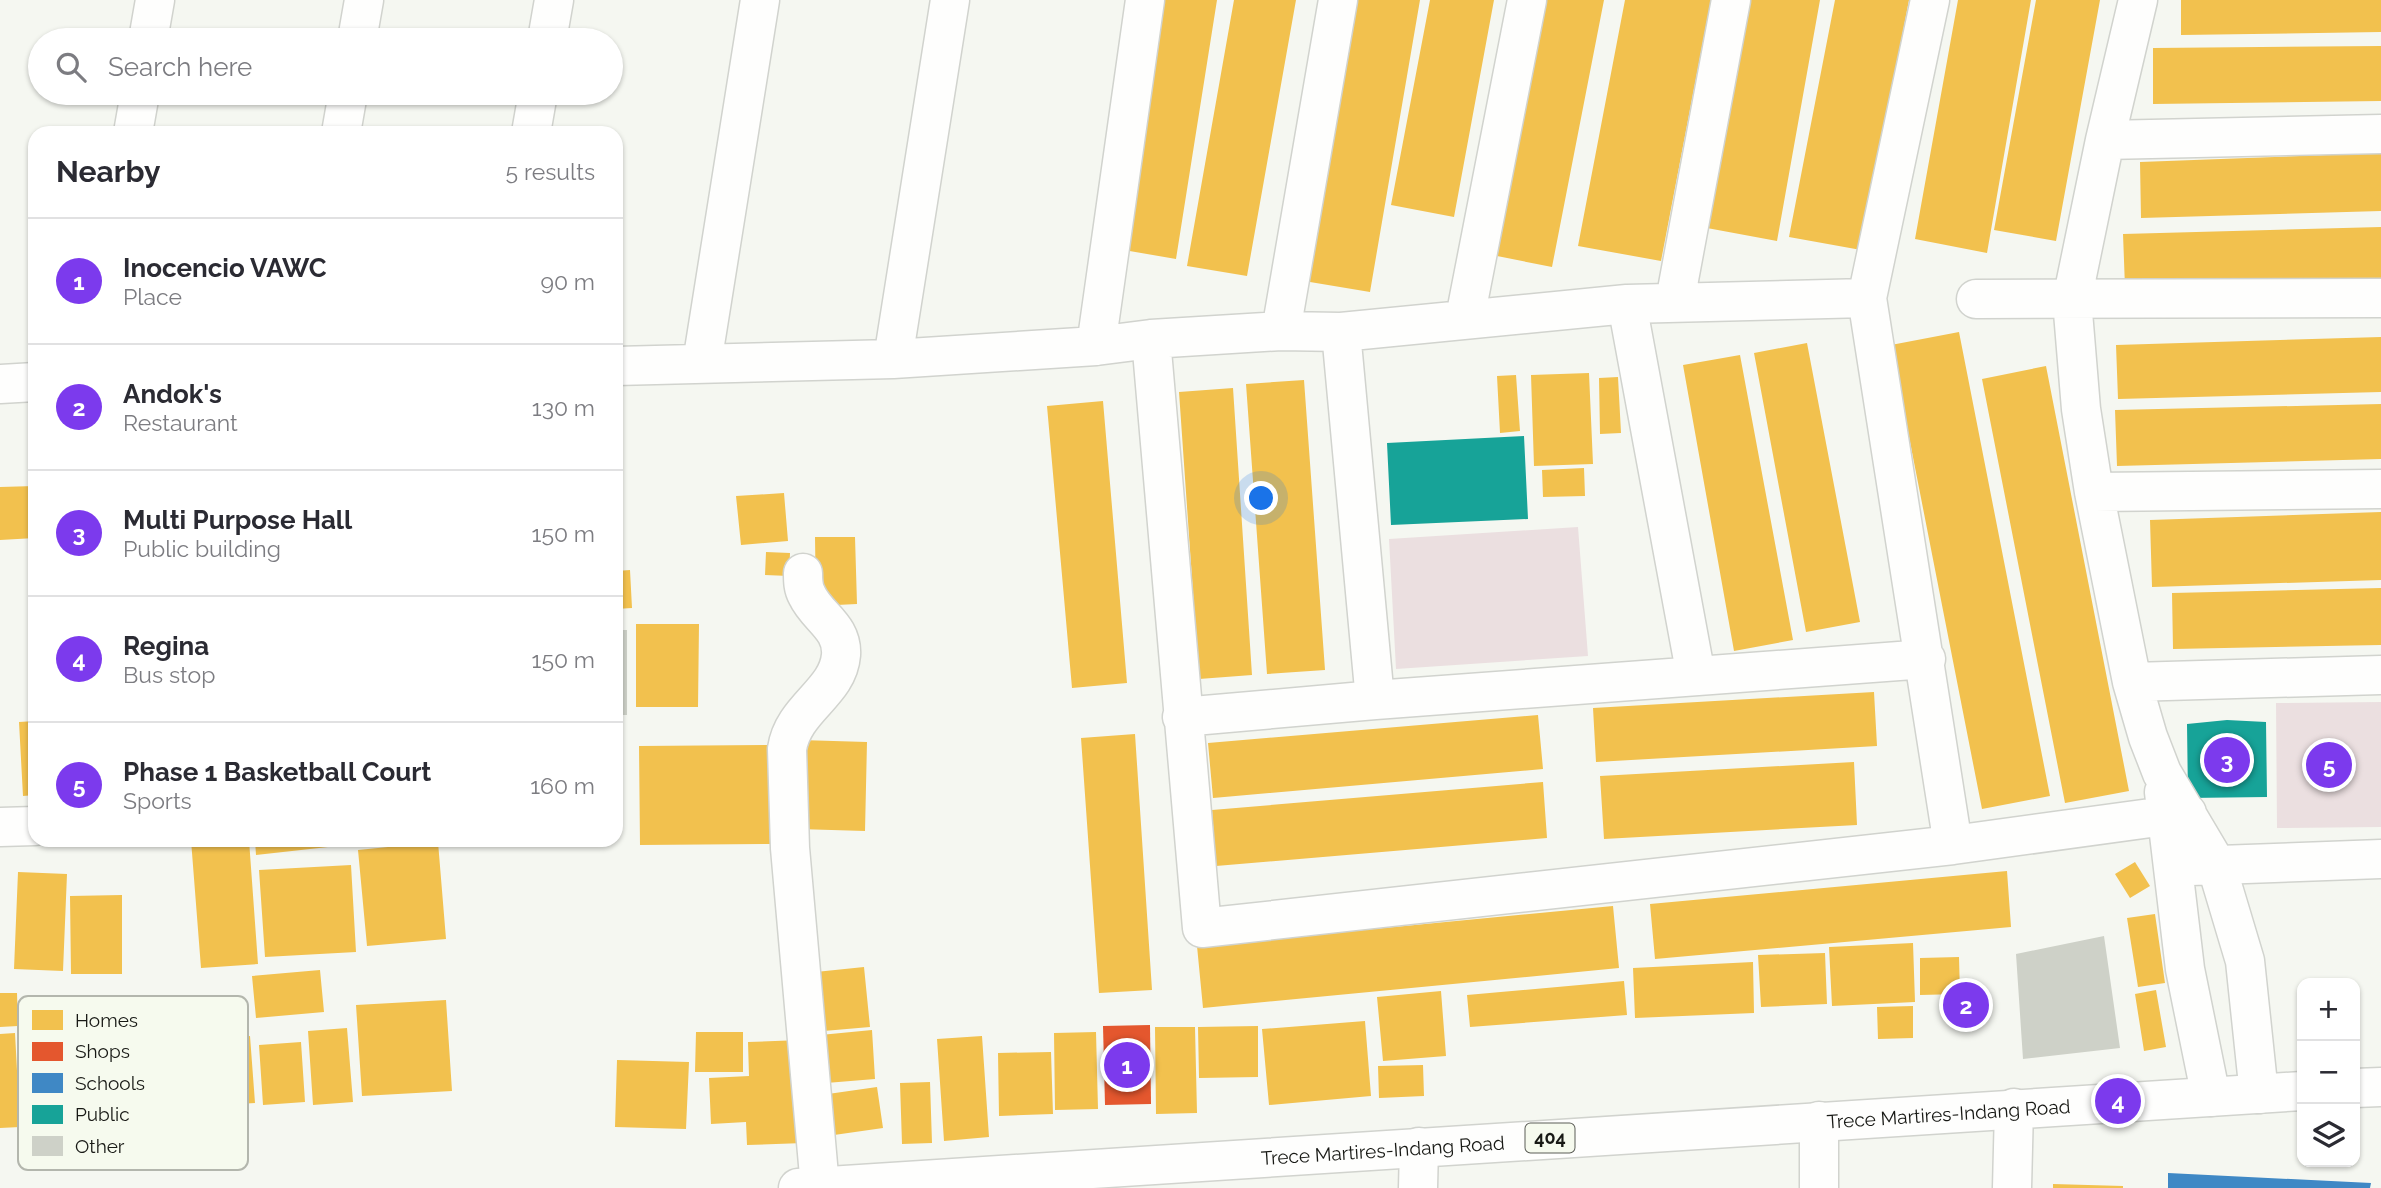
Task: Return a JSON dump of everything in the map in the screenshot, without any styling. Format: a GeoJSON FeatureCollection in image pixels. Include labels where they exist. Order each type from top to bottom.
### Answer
{"type":"FeatureCollection","features":[{"type":"Feature","properties":{"kind":"street"},"geometry":{"type":"LineString","coordinates":[[150,28],[155,0]]}},
{"type":"Feature","properties":{"kind":"street"},"geometry":{"type":"LineString","coordinates":[[359,28],[364,0]]}},
{"type":"Feature","properties":{"kind":"street"},"geometry":{"type":"LineString","coordinates":[[549,28],[554,0]]}},
{"type":"Feature","properties":{"kind":"street"},"geometry":{"type":"LineString","coordinates":[[702,363],[760,0]]}},
{"type":"Feature","properties":{"kind":"street"},"geometry":{"type":"LineString","coordinates":[[893,359],[950,0]]}},
{"type":"Feature","properties":{"kind":"street"},"geometry":{"type":"LineString","coordinates":[[1096,346],[1145,0]]}},
{"type":"Feature","properties":{"kind":"street"},"geometry":{"type":"LineString","coordinates":[[1281,331],[1338,0]]}},
{"type":"Feature","properties":{"kind":"street"},"geometry":{"type":"LineString","coordinates":[[1465,318],[1527,0]]}},
{"type":"Feature","properties":{"kind":"street"},"geometry":{"type":"LineString","coordinates":[[1675,302],[1731,0]]}},
{"type":"Feature","properties":{"kind":"street"},"geometry":{"type":"LineString","coordinates":[[1930,0],[1867,298],[1954,845]]}},
{"type":"Feature","properties":{"kind":"street"},"geometry":{"type":"LineString","coordinates":[[2138,0],[2105,140],[2072,300],[2081,409],[2094,492],[2132,682],[2177,815],[2216,864],[2245,961],[2259,1094]]}},
{"type":"Feature","properties":{"kind":"street"},"geometry":{"type":"LineString","coordinates":[[134,126],[138,105]]}},
{"type":"Feature","properties":{"kind":"street"},"geometry":{"type":"LineString","coordinates":[[342,126],[346,105]]}},
{"type":"Feature","properties":{"kind":"street"},"geometry":{"type":"LineString","coordinates":[[532,126],[536,105]]}},
{"type":"Feature","properties":{"kind":"street"},"geometry":{"type":"LineString","coordinates":[[2105,140],[2381,134]]}},
{"type":"Feature","properties":{"kind":"street"},"geometry":{"type":"LineString","coordinates":[[623,366],[893,359],[1281,331],[1341,332],[1626,304],[1867,298]]}},
{"type":"Feature","properties":{"kind":"street"},"geometry":{"type":"LineString","coordinates":[[1976,299],[2381,298]]}},
{"type":"Feature","properties":{"kind":"street"},"geometry":{"type":"LineString","coordinates":[[1626,304],[1696,676]]}},
{"type":"Feature","properties":{"kind":"street"},"geometry":{"type":"LineString","coordinates":[[1341,332],[1375,700]]}},
{"type":"Feature","properties":{"kind":"street"},"geometry":{"type":"LineString","coordinates":[[1151,339],[1202,928],[1954,845],[2177,815]]}},
{"type":"Feature","properties":{"kind":"street"},"geometry":{"type":"LineString","coordinates":[[0,384],[28,382]]}},
{"type":"Feature","properties":{"kind":"street"},"geometry":{"type":"LineString","coordinates":[[2094,492],[2381,489]]}},
{"type":"Feature","properties":{"kind":"street"},"geometry":{"type":"LineString","coordinates":[[803,573],[803,587],[808,598],[832,625],[839,640],[841,655],[837,671],[827,686],[795,723],[789,736],[788,749],[790,848],[809,1187]]}},
{"type":"Feature","properties":{"kind":"street"},"geometry":{"type":"LineString","coordinates":[[1182,717],[1926,659]]}},
{"type":"Feature","properties":{"kind":"street"},"geometry":{"type":"LineString","coordinates":[[2132,682],[2381,675]]}},
{"type":"Feature","properties":{"kind":"street"},"geometry":{"type":"LineString","coordinates":[[2177,815],[2173,867],[2185,969],[2211,1097]]}},
{"type":"Feature","properties":{"kind":"street"},"geometry":{"type":"LineString","coordinates":[[0,827],[28,826]]}},
{"type":"Feature","properties":{"kind":"street"},"geometry":{"type":"LineString","coordinates":[[2173,867],[2381,859]]}},
{"type":"Feature","properties":{"kind":"street"},"geometry":{"type":"LineString","coordinates":[[2360,1088],[2381,1087]]}},
{"type":"Feature","properties":{"kind":"street","name":"Trece Martires-Indang Road"},"geometry":{"type":"LineString","coordinates":[[809,1187],[1100,1178],[1419,1147],[2297,1091]]}},
{"type":"Feature","properties":{"kind":"street"},"geometry":{"type":"LineString","coordinates":[[2012,1188],[2014,1108]]}},
{"type":"Feature","properties":{"kind":"street"},"geometry":{"type":"LineString","coordinates":[[1819,1121],[1819,1188]]}},
{"type":"Feature","properties":{"kind":"street"},"geometry":{"type":"LineString","coordinates":[[1418,1188],[1419,1147]]}},
{"type":"Feature","properties":{"kind":"shaded area"},"geometry":{"type":"Polygon","coordinates":[[[1578,527],[1588,656],[1396,669],[1389,539],[1578,527]]]}},
{"type":"Feature","properties":{"kind":"shaded area"},"geometry":{"type":"Polygon","coordinates":[[[2381,702],[2381,827],[2277,828],[2276,703],[2381,702]]]}},
{"type":"Feature","properties":{"kind":"building: Homes"},"geometry":{"type":"Polygon","coordinates":[[[1158,0],[1217,0],[1176,259],[1118,249],[1158,0]]]}},
{"type":"Feature","properties":{"kind":"building: Homes"},"geometry":{"type":"Polygon","coordinates":[[[1234,0],[1296,0],[1247,276],[1187,266],[1234,0]]]}},
{"type":"Feature","properties":{"kind":"building: Homes"},"geometry":{"type":"Polygon","coordinates":[[[1352,0],[1420,0],[1370,292],[1304,281],[1352,0]]]}},
{"type":"Feature","properties":{"kind":"building: Homes"},"geometry":{"type":"Polygon","coordinates":[[[1430,0],[1494,0],[1454,217],[1391,205],[1430,0]]]}},
{"type":"Feature","properties":{"kind":"building: Homes"},"geometry":{"type":"Polygon","coordinates":[[[1537,0],[1604,0],[1552,267],[1487,254],[1537,0]]]}},
{"type":"Feature","properties":{"kind":"building: Homes"},"geometry":{"type":"Polygon","coordinates":[[[1625,0],[1711,0],[1661,261],[1578,246],[1625,0]]]}},
{"type":"Feature","properties":{"kind":"building: Homes"},"geometry":{"type":"Polygon","coordinates":[[[1748,0],[1820,0],[1777,241],[1707,228],[1748,0]]]}},
{"type":"Feature","properties":{"kind":"building: Homes"},"geometry":{"type":"Polygon","coordinates":[[[1835,0],[1909,0],[1861,250],[1789,237],[1835,0]]]}},
{"type":"Feature","properties":{"kind":"building: Homes"},"geometry":{"type":"Polygon","coordinates":[[[1958,0],[2031,0],[1987,253],[1915,239],[1958,0]]]}},
{"type":"Feature","properties":{"kind":"building: Homes"},"geometry":{"type":"Polygon","coordinates":[[[2036,0],[2100,0],[2056,241],[1994,230],[2036,0]]]}},
{"type":"Feature","properties":{"kind":"building: Homes"},"geometry":{"type":"Polygon","coordinates":[[[2181,0],[2381,0],[2381,32],[2181,35],[2181,0]]]}},
{"type":"Feature","properties":{"kind":"building: Homes"},"geometry":{"type":"Polygon","coordinates":[[[2381,46],[2381,101],[2153,104],[2153,48],[2381,46]]]}},
{"type":"Feature","properties":{"kind":"building: Homes"},"geometry":{"type":"Polygon","coordinates":[[[2381,153],[2381,211],[2141,218],[2140,162],[2381,153]]]}},
{"type":"Feature","properties":{"kind":"building: Homes"},"geometry":{"type":"Polygon","coordinates":[[[2381,227],[2381,280],[2125,287],[2123,234],[2381,227]]]}},
{"type":"Feature","properties":{"kind":"building: Homes"},"geometry":{"type":"Polygon","coordinates":[[[1959,332],[2050,796],[1982,809],[1891,345],[1959,332]]]}},
{"type":"Feature","properties":{"kind":"building: Homes"},"geometry":{"type":"Polygon","coordinates":[[[2381,337],[2381,392],[2118,399],[2116,345],[2381,337]]]}},
{"type":"Feature","properties":{"kind":"building: Homes"},"geometry":{"type":"Polygon","coordinates":[[[1807,343],[1860,622],[1806,632],[1754,353],[1807,343]]]}},
{"type":"Feature","properties":{"kind":"building: Homes"},"geometry":{"type":"Polygon","coordinates":[[[1740,355],[1793,640],[1734,651],[1683,365],[1740,355]]]}},
{"type":"Feature","properties":{"kind":"building: Homes"},"geometry":{"type":"Polygon","coordinates":[[[2046,366],[2129,791],[2065,803],[1982,379],[2046,366]]]}},
{"type":"Feature","properties":{"kind":"building: Homes"},"geometry":{"type":"Polygon","coordinates":[[[1589,373],[1593,464],[1534,466],[1531,375],[1589,373]]]}},
{"type":"Feature","properties":{"kind":"building: Homes"},"geometry":{"type":"Polygon","coordinates":[[[1516,375],[1520,431],[1500,433],[1497,376],[1516,375]]]}},
{"type":"Feature","properties":{"kind":"building: Homes"},"geometry":{"type":"Polygon","coordinates":[[[1618,377],[1621,433],[1600,434],[1599,378],[1618,377]]]}},
{"type":"Feature","properties":{"kind":"building: Homes"},"geometry":{"type":"Polygon","coordinates":[[[1304,380],[1325,670],[1267,674],[1246,384],[1304,380]]]}},
{"type":"Feature","properties":{"kind":"building: Homes"},"geometry":{"type":"Polygon","coordinates":[[[1233,388],[1252,675],[1199,679],[1179,392],[1233,388]]]}},
{"type":"Feature","properties":{"kind":"building: Homes"},"geometry":{"type":"Polygon","coordinates":[[[1103,401],[1127,683],[1072,688],[1047,406],[1103,401]]]}},
{"type":"Feature","properties":{"kind":"building: Homes"},"geometry":{"type":"Polygon","coordinates":[[[2381,404],[2381,459],[2117,466],[2115,410],[2381,404]]]}},
{"type":"Feature","properties":{"kind":"building: Homes"},"geometry":{"type":"Polygon","coordinates":[[[1584,468],[1585,496],[1543,497],[1542,470],[1584,468]]]}},
{"type":"Feature","properties":{"kind":"building: Homes"},"geometry":{"type":"Polygon","coordinates":[[[28,486],[28,538],[0,540],[0,487],[28,486]]]}},
{"type":"Feature","properties":{"kind":"building: Homes"},"geometry":{"type":"Polygon","coordinates":[[[784,493],[788,541],[741,545],[736,496],[784,493]]]}},
{"type":"Feature","properties":{"kind":"building: Homes"},"geometry":{"type":"Polygon","coordinates":[[[2381,512],[2381,580],[2152,587],[2150,520],[2381,512]]]}},
{"type":"Feature","properties":{"kind":"building: Homes"},"geometry":{"type":"Polygon","coordinates":[[[815,537],[855,537],[857,604],[816,606],[815,537]]]}},
{"type":"Feature","properties":{"kind":"building: Homes"},"geometry":{"type":"Polygon","coordinates":[[[766,552],[790,553],[789,576],[765,575],[766,552]]]}},
{"type":"Feature","properties":{"kind":"building: Homes"},"geometry":{"type":"Polygon","coordinates":[[[623,570],[630,570],[632,608],[623,609],[623,570]]]}},
{"type":"Feature","properties":{"kind":"building: Homes"},"geometry":{"type":"Polygon","coordinates":[[[2381,588],[2381,645],[2173,649],[2172,593],[2381,588]]]}},
{"type":"Feature","properties":{"kind":"building: Homes"},"geometry":{"type":"Polygon","coordinates":[[[636,624],[699,624],[698,707],[636,707],[636,624]]]}},
{"type":"Feature","properties":{"kind":"building: Homes"},"geometry":{"type":"Polygon","coordinates":[[[1874,692],[1877,746],[1596,762],[1593,708],[1874,692]]]}},
{"type":"Feature","properties":{"kind":"building: Homes"},"geometry":{"type":"Polygon","coordinates":[[[1538,715],[1543,769],[1213,798],[1208,743],[1538,715]]]}},
{"type":"Feature","properties":{"kind":"building: Homes"},"geometry":{"type":"Polygon","coordinates":[[[28,721],[28,796],[23,796],[19,722],[28,721]]]}},
{"type":"Feature","properties":{"kind":"building: Homes"},"geometry":{"type":"Polygon","coordinates":[[[1135,734],[1152,990],[1099,993],[1081,738],[1135,734]]]}},
{"type":"Feature","properties":{"kind":"building: Homes"},"geometry":{"type":"Polygon","coordinates":[[[800,740],[867,742],[865,831],[798,829],[800,740]]]}},
{"type":"Feature","properties":{"kind":"building: Homes"},"geometry":{"type":"Polygon","coordinates":[[[768,745],[770,844],[640,845],[639,746],[768,745]]]}},
{"type":"Feature","properties":{"kind":"building: Homes"},"geometry":{"type":"Polygon","coordinates":[[[1854,762],[1857,825],[1604,839],[1600,776],[1854,762]]]}},
{"type":"Feature","properties":{"kind":"building: Homes"},"geometry":{"type":"Polygon","coordinates":[[[1543,782],[1547,838],[1216,866],[1212,810],[1543,782]]]}},
{"type":"Feature","properties":{"kind":"building: Homes"},"geometry":{"type":"Polygon","coordinates":[[[192,847],[250,847],[258,964],[201,968],[192,847]]]}},
{"type":"Feature","properties":{"kind":"building: Homes"},"geometry":{"type":"Polygon","coordinates":[[[255,847],[328,847],[256,855],[255,847]]]}},
{"type":"Feature","properties":{"kind":"building: Homes"},"geometry":{"type":"Polygon","coordinates":[[[438,847],[446,939],[367,946],[358,850],[438,847]]]}},
{"type":"Feature","properties":{"kind":"building: Homes"},"geometry":{"type":"Polygon","coordinates":[[[2135,862],[2150,886],[2130,898],[2115,874],[2135,862]]]}},
{"type":"Feature","properties":{"kind":"building: Homes"},"geometry":{"type":"Polygon","coordinates":[[[351,865],[356,952],[265,957],[259,870],[351,865]]]}},
{"type":"Feature","properties":{"kind":"building: Homes"},"geometry":{"type":"Polygon","coordinates":[[[2007,871],[2011,927],[1655,959],[1650,904],[2007,871]]]}},
{"type":"Feature","properties":{"kind":"building: Homes"},"geometry":{"type":"Polygon","coordinates":[[[18,872],[67,874],[63,971],[14,969],[18,872]]]}},
{"type":"Feature","properties":{"kind":"building: Homes"},"geometry":{"type":"Polygon","coordinates":[[[122,895],[122,974],[71,974],[70,896],[122,895]]]}},
{"type":"Feature","properties":{"kind":"building: Homes"},"geometry":{"type":"Polygon","coordinates":[[[1613,906],[1619,968],[1203,1008],[1197,946],[1613,906]]]}},
{"type":"Feature","properties":{"kind":"building: Homes"},"geometry":{"type":"Polygon","coordinates":[[[2155,914],[2165,983],[2138,987],[2127,918],[2155,914]]]}},
{"type":"Feature","properties":{"kind":"building: Homes"},"geometry":{"type":"Polygon","coordinates":[[[1913,943],[1915,1002],[1832,1006],[1829,947],[1913,943]]]}},
{"type":"Feature","properties":{"kind":"building: Homes"},"geometry":{"type":"Polygon","coordinates":[[[1825,953],[1827,1004],[1761,1007],[1758,955],[1825,953]]]}},
{"type":"Feature","properties":{"kind":"building: Homes"},"geometry":{"type":"Polygon","coordinates":[[[1959,957],[1960,994],[1920,995],[1920,958],[1959,957]]]}},
{"type":"Feature","properties":{"kind":"building: Homes"},"geometry":{"type":"Polygon","coordinates":[[[1753,962],[1754,1013],[1635,1018],[1633,968],[1753,962]]]}},
{"type":"Feature","properties":{"kind":"building: Homes"},"geometry":{"type":"Polygon","coordinates":[[[864,967],[870,1027],[812,1032],[806,973],[864,967]]]}},
{"type":"Feature","properties":{"kind":"building: Homes"},"geometry":{"type":"Polygon","coordinates":[[[320,970],[324,1012],[256,1018],[252,976],[320,970]]]}},
{"type":"Feature","properties":{"kind":"building: Homes"},"geometry":{"type":"Polygon","coordinates":[[[1624,981],[1627,1015],[1470,1027],[1467,995],[1624,981]]]}},
{"type":"Feature","properties":{"kind":"building: Homes"},"geometry":{"type":"Polygon","coordinates":[[[2156,990],[2166,1047],[2144,1051],[2135,994],[2156,990]]]}},
{"type":"Feature","properties":{"kind":"building: Homes"},"geometry":{"type":"Polygon","coordinates":[[[1441,991],[1446,1056],[1383,1061],[1377,997],[1441,991]]]}},
{"type":"Feature","properties":{"kind":"building: Homes"},"geometry":{"type":"Polygon","coordinates":[[[0,993],[17,993],[18,1026],[0,1027],[0,993]]]}},
{"type":"Feature","properties":{"kind":"building: Homes"},"geometry":{"type":"Polygon","coordinates":[[[446,1000],[452,1091],[362,1096],[356,1005],[446,1000]]]}},
{"type":"Feature","properties":{"kind":"building: Homes"},"geometry":{"type":"Polygon","coordinates":[[[1913,1006],[1913,1038],[1878,1039],[1877,1007],[1913,1006]]]}},
{"type":"Feature","properties":{"kind":"building: Homes"},"geometry":{"type":"Polygon","coordinates":[[[1365,1021],[1371,1096],[1269,1105],[1262,1029],[1365,1021]]]}},
{"type":"Feature","properties":{"kind":"building: Homes"},"geometry":{"type":"Polygon","coordinates":[[[1258,1026],[1258,1077],[1199,1078],[1198,1027],[1258,1026]]]}},
{"type":"Feature","properties":{"kind":"building: Homes"},"geometry":{"type":"Polygon","coordinates":[[[1155,1027],[1195,1027],[1197,1113],[1156,1114],[1155,1027]]]}},
{"type":"Feature","properties":{"kind":"building: Homes"},"geometry":{"type":"Polygon","coordinates":[[[347,1028],[353,1102],[313,1105],[308,1031],[347,1028]]]}},
{"type":"Feature","properties":{"kind":"building: Homes"},"geometry":{"type":"Polygon","coordinates":[[[872,1030],[875,1079],[814,1084],[810,1036],[872,1030]]]}},
{"type":"Feature","properties":{"kind":"building: Homes"},"geometry":{"type":"Polygon","coordinates":[[[696,1032],[743,1032],[743,1072],[695,1072],[696,1032]]]}},
{"type":"Feature","properties":{"kind":"building: Homes"},"geometry":{"type":"Polygon","coordinates":[[[1096,1032],[1098,1109],[1055,1110],[1054,1033],[1096,1032]]]}},
{"type":"Feature","properties":{"kind":"building: Homes"},"geometry":{"type":"Polygon","coordinates":[[[15,1033],[18,1127],[0,1128],[0,1034],[15,1033]]]}},
{"type":"Feature","properties":{"kind":"building: Homes"},"geometry":{"type":"Polygon","coordinates":[[[248,1036],[255,1103],[248,1103],[248,1036]]]}},
{"type":"Feature","properties":{"kind":"building: Homes"},"geometry":{"type":"Polygon","coordinates":[[[982,1036],[989,1137],[944,1141],[937,1039],[982,1036]]]}},
{"type":"Feature","properties":{"kind":"building: Homes"},"geometry":{"type":"Polygon","coordinates":[[[801,1040],[804,1143],[747,1145],[746,1122],[711,1124],[709,1078],[749,1076],[748,1042],[801,1040]]]}},
{"type":"Feature","properties":{"kind":"building: Homes"},"geometry":{"type":"Polygon","coordinates":[[[301,1042],[305,1102],[263,1105],[259,1045],[301,1042]]]}},
{"type":"Feature","properties":{"kind":"building: Homes"},"geometry":{"type":"Polygon","coordinates":[[[1051,1052],[1053,1114],[999,1116],[998,1053],[1051,1052]]]}},
{"type":"Feature","properties":{"kind":"building: Homes"},"geometry":{"type":"Polygon","coordinates":[[[617,1060],[689,1062],[686,1129],[615,1127],[617,1060]]]}},
{"type":"Feature","properties":{"kind":"building: Homes"},"geometry":{"type":"Polygon","coordinates":[[[1423,1065],[1424,1096],[1379,1098],[1378,1066],[1423,1065]]]}},
{"type":"Feature","properties":{"kind":"building: Homes"},"geometry":{"type":"Polygon","coordinates":[[[930,1082],[932,1143],[902,1144],[900,1083],[930,1082]]]}},
{"type":"Feature","properties":{"kind":"building: Homes"},"geometry":{"type":"Polygon","coordinates":[[[877,1087],[883,1128],[834,1135],[828,1094],[877,1087]]]}},
{"type":"Feature","properties":{"kind":"building: Homes"},"geometry":{"type":"Polygon","coordinates":[[[2053,1184],[2123,1186],[2123,1188],[2053,1188],[2053,1184]]]}},
{"type":"Feature","properties":{"kind":"building: Shops"},"geometry":{"type":"Polygon","coordinates":[[[1150,1025],[1151,1104],[1105,1105],[1103,1026],[1150,1025]]]}},
{"type":"Feature","properties":{"kind":"building: Schools"},"geometry":{"type":"Polygon","coordinates":[[[2168,1173],[2371,1183],[2370,1188],[2168,1188],[2168,1173]]]}},
{"type":"Feature","properties":{"kind":"building: Public"},"geometry":{"type":"Polygon","coordinates":[[[1524,436],[1528,519],[1391,525],[1387,443],[1524,436]]]}},
{"type":"Feature","properties":{"kind":"building: Public"},"geometry":{"type":"Polygon","coordinates":[[[2227,720],[2266,722],[2267,797],[2188,798],[2187,724],[2227,720]]]}},
{"type":"Feature","properties":{"kind":"building: Other"},"geometry":{"type":"Polygon","coordinates":[[[623,630],[627,630],[627,715],[623,715],[623,630]]]}},
{"type":"Feature","properties":{"kind":"building: Other"},"geometry":{"type":"Polygon","coordinates":[[[2104,936],[2120,1048],[2023,1059],[2016,954],[2104,936]]]}},
{"type":"Feature","properties":{"kind":"place","name":"Multi Purpose Hall"},"geometry":{"type":"Point","coordinates":[2227,760]}},
{"type":"Feature","properties":{"kind":"place","name":"Phase 1 Basketball Court"},"geometry":{"type":"Point","coordinates":[2329,765]}},
{"type":"Feature","properties":{"kind":"place","name":"Andok's"},"geometry":{"type":"Point","coordinates":[1966,1005]}},
{"type":"Feature","properties":{"kind":"place","name":"Inocencio VAWC"},"geometry":{"type":"Point","coordinates":[1127,1065]}},
{"type":"Feature","properties":{"kind":"place","name":"Regina"},"geometry":{"type":"Point","coordinates":[2118,1101]}}]}
